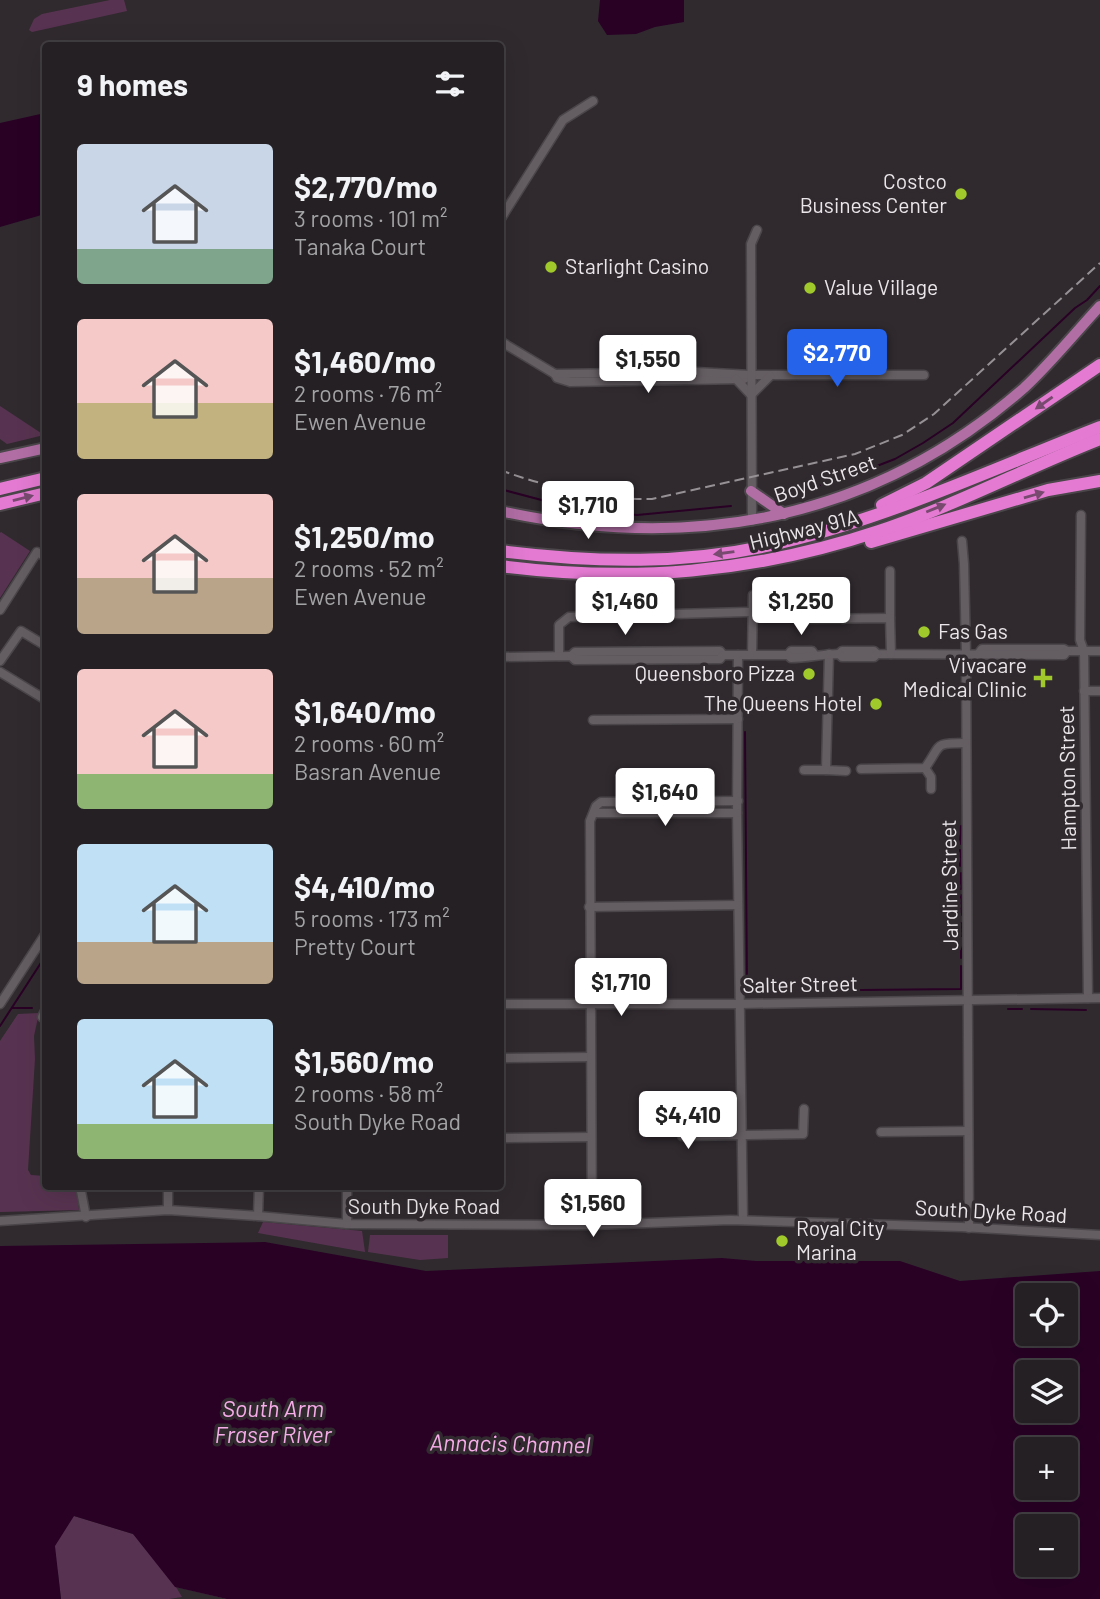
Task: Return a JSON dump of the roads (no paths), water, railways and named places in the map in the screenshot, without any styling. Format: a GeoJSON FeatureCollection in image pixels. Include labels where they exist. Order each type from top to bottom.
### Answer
{"type":"FeatureCollection","features":[{"type":"Feature","properties":{"kind":"highway"},"geometry":{"type":"LineString","coordinates":[[839,528],[926,483],[1100,365]]}},
{"type":"Feature","properties":{"kind":"highway","name":"Highway 91A"},"geometry":{"type":"LineString","coordinates":[[504,551],[601,561],[650,560],[727,553],[778,544],[839,528],[900,506],[1100,427]]}},
{"type":"Feature","properties":{"kind":"highway","name":"Highway 91A"},"geometry":{"type":"LineString","coordinates":[[504,566],[592,575],[653,574],[722,568],[802,553],[879,531],[1100,439]]}},
{"type":"Feature","properties":{"kind":"highway"},"geometry":{"type":"LineString","coordinates":[[0,489],[42,479]]}},
{"type":"Feature","properties":{"kind":"highway"},"geometry":{"type":"LineString","coordinates":[[802,553],[847,548],[1048,491],[1100,481]]}},
{"type":"Feature","properties":{"kind":"highway"},"geometry":{"type":"LineString","coordinates":[[0,504],[42,494]]}},
{"type":"Feature","properties":{"kind":"main road","name":"Boyd Street"},"geometry":{"type":"LineString","coordinates":[[504,512],[562,522],[623,528],[681,528],[752,521],[821,504],[870,486],[949,445],[1026,386],[1100,306]]}},
{"type":"Feature","properties":{"kind":"main road"},"geometry":{"type":"LineString","coordinates":[[0,458],[42,449]]}},
{"type":"Feature","properties":{"kind":"main road"},"geometry":{"type":"LineString","coordinates":[[751,491],[784,514]]}},
{"type":"Feature","properties":{"kind":"street"},"geometry":{"type":"LineString","coordinates":[[504,214],[563,120],[593,101]]}},
{"type":"Feature","properties":{"kind":"street"},"geometry":{"type":"LineString","coordinates":[[752,521],[751,244],[757,230]]}},
{"type":"Feature","properties":{"kind":"street"},"geometry":{"type":"LineString","coordinates":[[504,343],[562,380],[570,382],[744,379],[751,375]]}},
{"type":"Feature","properties":{"kind":"street"},"geometry":{"type":"LineString","coordinates":[[555,374],[699,372],[751,375],[924,375]]}},
{"type":"Feature","properties":{"kind":"street"},"geometry":{"type":"LineString","coordinates":[[751,395],[770,375]]}},
{"type":"Feature","properties":{"kind":"street"},"geometry":{"type":"LineString","coordinates":[[736,379],[751,395]]}},
{"type":"Feature","properties":{"kind":"street","name":"Hampton Street"},"geometry":{"type":"LineString","coordinates":[[1081,515],[1080,640],[1084,651],[1088,998]]}},
{"type":"Feature","properties":{"kind":"street","name":"Jardine Street"},"geometry":{"type":"LineString","coordinates":[[962,541],[966,653],[969,1228]]}},
{"type":"Feature","properties":{"kind":"street"},"geometry":{"type":"LineString","coordinates":[[0,610],[37,552],[42,555]]}},
{"type":"Feature","properties":{"kind":"street"},"geometry":{"type":"LineString","coordinates":[[890,571],[891,654]]}},
{"type":"Feature","properties":{"kind":"street"},"geometry":{"type":"LineString","coordinates":[[843,583],[843,619]]}},
{"type":"Feature","properties":{"kind":"street"},"geometry":{"type":"LineString","coordinates":[[786,593],[786,612]]}},
{"type":"Feature","properties":{"kind":"street"},"geometry":{"type":"LineString","coordinates":[[752,655],[753,595]]}},
{"type":"Feature","properties":{"kind":"street"},"geometry":{"type":"LineString","coordinates":[[559,656],[559,625],[569,617],[786,612],[799,619],[890,618]]}},
{"type":"Feature","properties":{"kind":"street"},"geometry":{"type":"LineString","coordinates":[[0,662],[21,631],[42,644]]}},
{"type":"Feature","properties":{"kind":"street"},"geometry":{"type":"LineString","coordinates":[[504,657],[571,656],[575,652],[720,651],[723,655],[788,654],[791,658],[812,658],[814,654],[874,657],[877,654],[979,653],[982,656],[1064,655],[1067,651],[1100,651]]}},
{"type":"Feature","properties":{"kind":"street"},"geometry":{"type":"LineString","coordinates":[[826,770],[829,654]]}},
{"type":"Feature","properties":{"kind":"street"},"geometry":{"type":"LineString","coordinates":[[738,655],[737,813],[743,1220]]}},
{"type":"Feature","properties":{"kind":"street"},"geometry":{"type":"LineString","coordinates":[[0,672],[42,698]]}},
{"type":"Feature","properties":{"kind":"street"},"geometry":{"type":"LineString","coordinates":[[1084,691],[1100,691]]}},
{"type":"Feature","properties":{"kind":"street"},"geometry":{"type":"LineString","coordinates":[[593,720],[737,719]]}},
{"type":"Feature","properties":{"kind":"street"},"geometry":{"type":"LineString","coordinates":[[925,768],[935,749],[941,744],[965,744]]}},
{"type":"Feature","properties":{"kind":"street"},"geometry":{"type":"LineString","coordinates":[[861,769],[925,768]]}},
{"type":"Feature","properties":{"kind":"street"},"geometry":{"type":"LineString","coordinates":[[925,768],[931,778],[932,789]]}},
{"type":"Feature","properties":{"kind":"street"},"geometry":{"type":"LineString","coordinates":[[804,770],[846,771]]}},
{"type":"Feature","properties":{"kind":"street"},"geometry":{"type":"LineString","coordinates":[[592,1225],[590,821],[596,806],[601,802],[738,801]]}},
{"type":"Feature","properties":{"kind":"street"},"geometry":{"type":"LineString","coordinates":[[594,813],[737,813]]}},
{"type":"Feature","properties":{"kind":"street"},"geometry":{"type":"LineString","coordinates":[[589,907],[738,905]]}},
{"type":"Feature","properties":{"kind":"street"},"geometry":{"type":"LineString","coordinates":[[0,1004],[42,939]]}},
{"type":"Feature","properties":{"kind":"street","name":"Salter Street"},"geometry":{"type":"LineString","coordinates":[[504,1004],[740,1004],[1100,998]]}},
{"type":"Feature","properties":{"kind":"street"},"geometry":{"type":"LineString","coordinates":[[504,1058],[590,1057]]}},
{"type":"Feature","properties":{"kind":"street"},"geometry":{"type":"LineString","coordinates":[[681,1110],[682,1136],[743,1137],[803,1134],[804,1109]]}},
{"type":"Feature","properties":{"kind":"street"},"geometry":{"type":"LineString","coordinates":[[881,1132],[967,1130]]}},
{"type":"Feature","properties":{"kind":"street"},"geometry":{"type":"LineString","coordinates":[[504,1138],[591,1137]]}},
{"type":"Feature","properties":{"kind":"street"},"geometry":{"type":"LineString","coordinates":[[81,1190],[86,1217]]}},
{"type":"Feature","properties":{"kind":"street"},"geometry":{"type":"LineString","coordinates":[[168,1190],[168,1210]]}},
{"type":"Feature","properties":{"kind":"street"},"geometry":{"type":"LineString","coordinates":[[258,1216],[259,1190]]}},
{"type":"Feature","properties":{"kind":"street"},"geometry":{"type":"LineString","coordinates":[[347,1190],[347,1224]]}},
{"type":"Feature","properties":{"kind":"street","name":"South Dyke Road"},"geometry":{"type":"LineString","coordinates":[[0,1221],[168,1210],[347,1224],[592,1225],[743,1220],[1100,1235]]}},
{"type":"Feature","properties":{"kind":"water"},"geometry":{"type":"Polygon","coordinates":[[[600,0],[684,0],[684,22],[655,27],[636,34],[607,35],[598,21],[600,0]]]}},
{"type":"Feature","properties":{"kind":"water"},"geometry":{"type":"Polygon","coordinates":[[[42,114],[42,215],[0,227],[0,123],[42,114]]]}},
{"type":"Feature","properties":{"kind":"water","name":"South Arm Fraser River"},"geometry":{"type":"Polygon","coordinates":[[[265,1242],[426,1271],[722,1258],[756,1261],[900,1261],[960,1281],[1100,1271],[1100,1599],[227,1599],[175,1587],[133,1534],[74,1516],[55,1546],[61,1599],[0,1599],[0,1246],[265,1242]]]}},
{"type":"Feature","properties":{"kind":"waterway"},"geometry":{"type":"LineString","coordinates":[[782,495],[843,479],[895,459],[923,443],[953,423],[1100,286]]}},
{"type":"Feature","properties":{"kind":"waterway"},"geometry":{"type":"LineString","coordinates":[[504,490],[568,507],[637,515],[731,506]]}},
{"type":"Feature","properties":{"kind":"waterway"},"geometry":{"type":"LineString","coordinates":[[745,732],[747,989],[792,988]]}},
{"type":"Feature","properties":{"kind":"waterway"},"geometry":{"type":"LineString","coordinates":[[960,844],[961,826]]}},
{"type":"Feature","properties":{"kind":"waterway"},"geometry":{"type":"LineString","coordinates":[[960,850],[960,866]]}},
{"type":"Feature","properties":{"kind":"waterway"},"geometry":{"type":"LineString","coordinates":[[961,873],[961,889]]}},
{"type":"Feature","properties":{"kind":"waterway"},"geometry":{"type":"LineString","coordinates":[[961,895],[961,915]]}},
{"type":"Feature","properties":{"kind":"waterway"},"geometry":{"type":"LineString","coordinates":[[961,923],[961,936]]}},
{"type":"Feature","properties":{"kind":"waterway"},"geometry":{"type":"LineString","coordinates":[[961,947],[961,958]]}},
{"type":"Feature","properties":{"kind":"waterway"},"geometry":{"type":"LineString","coordinates":[[0,1026],[42,961]]}},
{"type":"Feature","properties":{"kind":"waterway"},"geometry":{"type":"LineString","coordinates":[[860,990],[961,989],[961,966]]}},
{"type":"Feature","properties":{"kind":"waterway"},"geometry":{"type":"LineString","coordinates":[[12,1008],[32,1008]]}},
{"type":"Feature","properties":{"kind":"waterway"},"geometry":{"type":"LineString","coordinates":[[1008,1009],[1022,1009]]}},
{"type":"Feature","properties":{"kind":"waterway"},"geometry":{"type":"LineString","coordinates":[[1031,1009],[1086,1010]]}},
{"type":"Feature","properties":{"kind":"railway"},"geometry":{"type":"LineString","coordinates":[[504,471],[575,491],[652,499],[855,454],[902,435],[934,414],[1100,263]]}},
{"type":"Feature","properties":{"kind":"place","name":"Costco Business Center"},"geometry":{"type":"Point","coordinates":[961,194]}},
{"type":"Feature","properties":{"kind":"place","name":"Starlight Casino"},"geometry":{"type":"Point","coordinates":[551,267]}},
{"type":"Feature","properties":{"kind":"place","name":"Value Village"},"geometry":{"type":"Point","coordinates":[810,288]}},
{"type":"Feature","properties":{"kind":"place","name":"Fas Gas"},"geometry":{"type":"Point","coordinates":[924,632]}},
{"type":"Feature","properties":{"kind":"place","name":"Queensboro Pizza"},"geometry":{"type":"Point","coordinates":[809,674]}},
{"type":"Feature","properties":{"kind":"place","name":"Vivacare Medical Clinic"},"geometry":{"type":"Point","coordinates":[1043,678]}},
{"type":"Feature","properties":{"kind":"place","name":"The Queens Hotel"},"geometry":{"type":"Point","coordinates":[876,704]}},
{"type":"Feature","properties":{"kind":"place","name":"Royal City Marina"},"geometry":{"type":"Point","coordinates":[782,1241]}},
{"type":"Feature","properties":{"kind":"water label","name":"Annacis Channel"},"geometry":{"type":"Point","coordinates":[510,1444]}}]}
